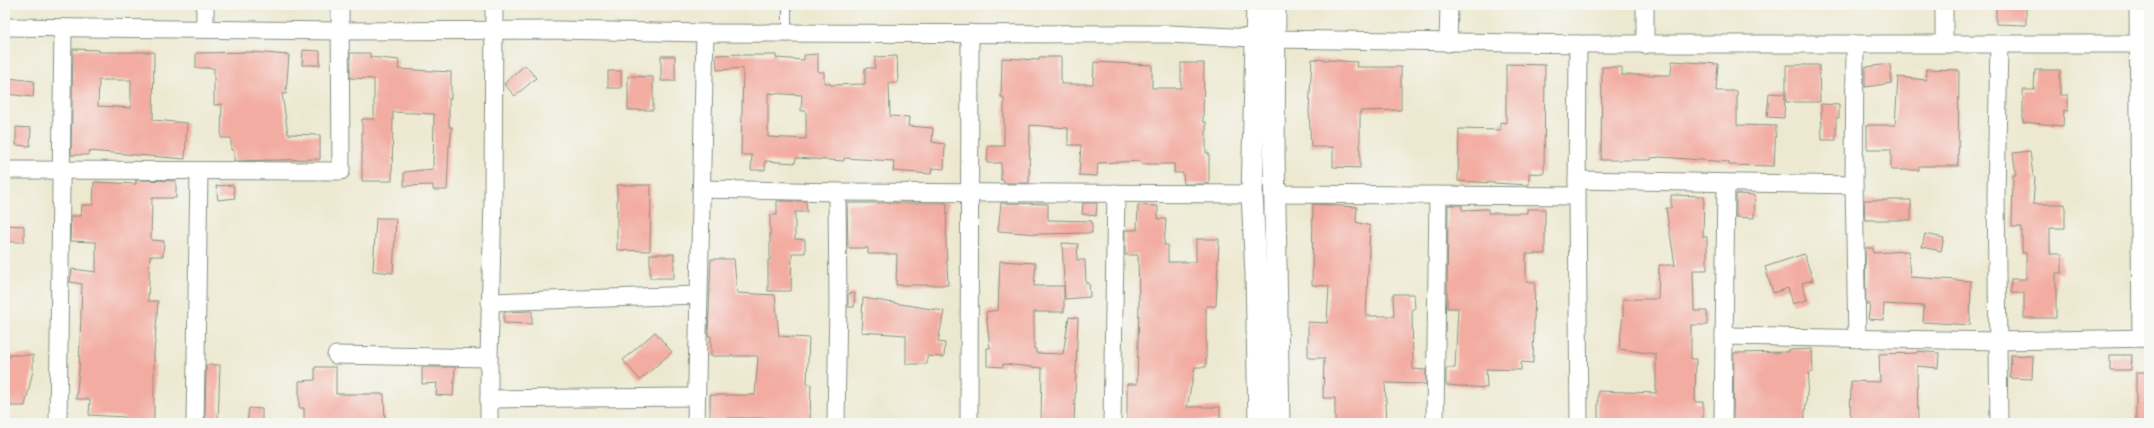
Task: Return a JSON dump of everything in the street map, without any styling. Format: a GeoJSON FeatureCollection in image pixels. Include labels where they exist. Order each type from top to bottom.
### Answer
{"type":"FeatureCollection","features":[{"type":"Feature","properties":{"kind":"street"},"geometry":{"type":"LineString","coordinates":[[205,5],[205,29]]}},
{"type":"Feature","properties":{"kind":"street"},"geometry":{"type":"LineString","coordinates":[[5,170],[341,170],[340,5]]}},
{"type":"Feature","properties":{"kind":"street"},"geometry":{"type":"LineString","coordinates":[[489,423],[488,358],[494,199],[494,5]]}},
{"type":"Feature","properties":{"kind":"street"},"geometry":{"type":"LineString","coordinates":[[1257,5],[1265,38],[1274,194],[1279,423]]}},
{"type":"Feature","properties":{"kind":"street"},"geometry":{"type":"LineString","coordinates":[[1259,423],[1256,275],[1252,194],[1265,38],[1275,5]]}},
{"type":"Feature","properties":{"kind":"street"},"geometry":{"type":"LineString","coordinates":[[1448,43],[1449,5]]}},
{"type":"Feature","properties":{"kind":"street"},"geometry":{"type":"LineString","coordinates":[[1645,5],[1645,45]]}},
{"type":"Feature","properties":{"kind":"street"},"geometry":{"type":"LineString","coordinates":[[1944,5],[1944,44]]}},
{"type":"Feature","properties":{"kind":"street"},"geometry":{"type":"LineString","coordinates":[[1724,336],[1998,341],[2145,338],[2143,44],[2138,5]]}},
{"type":"Feature","properties":{"kind":"street"},"geometry":{"type":"LineString","coordinates":[[5,28],[340,31],[494,30],[705,33],[1169,34],[1448,43],[1645,45],[2143,44]]}},
{"type":"Feature","properties":{"kind":"street"},"geometry":{"type":"LineString","coordinates":[[58,423],[63,28]]}},
{"type":"Feature","properties":{"kind":"street"},"geometry":{"type":"LineString","coordinates":[[696,423],[705,33]]}},
{"type":"Feature","properties":{"kind":"street"},"geometry":{"type":"LineString","coordinates":[[969,423],[970,33]]}},
{"type":"Feature","properties":{"kind":"street"},"geometry":{"type":"LineString","coordinates":[[1578,44],[1577,188],[1579,423]]}},
{"type":"Feature","properties":{"kind":"street"},"geometry":{"type":"LineString","coordinates":[[1855,44],[1854,185],[1857,339]]}},
{"type":"Feature","properties":{"kind":"street"},"geometry":{"type":"LineString","coordinates":[[1999,44],[1996,195],[1999,423]]}},
{"type":"Feature","properties":{"kind":"street"},"geometry":{"type":"LineString","coordinates":[[195,423],[199,171]]}},
{"type":"Feature","properties":{"kind":"street"},"geometry":{"type":"LineString","coordinates":[[1274,194],[1438,195],[1577,188],[1726,184],[1854,185]]}},
{"type":"Feature","properties":{"kind":"street"},"geometry":{"type":"LineString","coordinates":[[1723,423],[1726,184]]}},
{"type":"Feature","properties":{"kind":"street"},"geometry":{"type":"LineString","coordinates":[[701,189],[837,192],[1252,194]]}},
{"type":"Feature","properties":{"kind":"street"},"geometry":{"type":"LineString","coordinates":[[836,423],[838,303],[837,192]]}},
{"type":"Feature","properties":{"kind":"street"},"geometry":{"type":"LineString","coordinates":[[1112,423],[1116,193]]}},
{"type":"Feature","properties":{"kind":"street"},"geometry":{"type":"LineString","coordinates":[[1435,423],[1438,195]]}},
{"type":"Feature","properties":{"kind":"street"},"geometry":{"type":"LineString","coordinates":[[490,302],[698,295]]}},
{"type":"Feature","properties":{"kind":"street"},"geometry":{"type":"LineString","coordinates":[[336,354],[488,358]]}},
{"type":"Feature","properties":{"kind":"street"},"geometry":{"type":"LineString","coordinates":[[489,399],[696,397]]}},
{"type":"Feature","properties":{"kind":"lane"},"geometry":{"type":"LineString","coordinates":[[787,5],[787,33]]}},
{"type":"Feature","properties":{"kind":"building"},"geometry":{"type":"Polygon","coordinates":[[[1996,5],[2026,5],[2026,25],[1996,24],[1996,5]]]}},
{"type":"Feature","properties":{"kind":"building"},"geometry":{"type":"Polygon","coordinates":[[[73,49],[99,50],[99,52],[154,52],[153,120],[187,123],[185,159],[89,151],[89,155],[71,155],[73,49]],[[99,80],[98,106],[131,108],[131,80],[99,80]]]}},
{"type":"Feature","properties":{"kind":"building"},"geometry":{"type":"Polygon","coordinates":[[[303,50],[320,51],[320,65],[302,65],[303,50]]]}},
{"type":"Feature","properties":{"kind":"building"},"geometry":{"type":"Polygon","coordinates":[[[251,52],[289,55],[286,94],[282,94],[288,134],[320,135],[320,159],[234,161],[234,150],[231,150],[231,138],[221,138],[222,104],[214,105],[214,68],[196,68],[196,53],[251,52]]]}},
{"type":"Feature","properties":{"kind":"building"},"geometry":{"type":"Polygon","coordinates":[[[350,53],[370,53],[370,57],[399,60],[398,69],[451,72],[449,127],[452,127],[450,146],[449,145],[447,190],[433,190],[433,185],[404,186],[404,172],[433,169],[434,114],[393,112],[392,181],[362,181],[362,119],[374,119],[374,79],[350,78],[350,53]]]}},
{"type":"Feature","properties":{"kind":"building"},"geometry":{"type":"Polygon","coordinates":[[[818,54],[818,72],[824,72],[824,83],[830,83],[830,85],[865,84],[865,68],[875,68],[875,57],[897,56],[898,83],[889,83],[890,116],[909,117],[908,126],[933,128],[932,142],[945,144],[944,169],[932,168],[931,174],[893,171],[894,161],[844,158],[844,161],[796,158],[795,163],[765,161],[765,170],[751,170],[752,155],[741,155],[743,68],[717,70],[716,55],[776,55],[776,58],[804,60],[804,55],[818,54]],[[768,93],[768,137],[806,139],[806,111],[801,111],[802,95],[768,93]]]}},
{"type":"Feature","properties":{"kind":"building"},"geometry":{"type":"Polygon","coordinates":[[[661,56],[675,56],[675,81],[661,81],[661,56]]]}},
{"type":"Feature","properties":{"kind":"building"},"geometry":{"type":"Polygon","coordinates":[[[1039,57],[1061,57],[1061,84],[1093,84],[1094,62],[1152,65],[1152,88],[1181,88],[1181,63],[1204,63],[1203,122],[1206,122],[1206,153],[1209,153],[1209,184],[1184,184],[1183,173],[1174,173],[1174,164],[1141,164],[1141,161],[1098,163],[1097,176],[1079,175],[1081,145],[1068,145],[1068,128],[1030,125],[1029,183],[1004,183],[1004,180],[1001,180],[1001,163],[987,163],[988,146],[1004,146],[1004,97],[1001,97],[1002,58],[1039,60],[1039,57]]]}},
{"type":"Feature","properties":{"kind":"building"},"geometry":{"type":"Polygon","coordinates":[[[1312,59],[1357,62],[1356,67],[1401,67],[1401,110],[1360,111],[1360,168],[1333,167],[1333,147],[1311,147],[1309,111],[1312,59]]]}},
{"type":"Feature","properties":{"kind":"building"},"geometry":{"type":"Polygon","coordinates":[[[1672,61],[1718,64],[1716,91],[1737,91],[1737,125],[1776,126],[1774,166],[1729,165],[1729,162],[1660,157],[1651,158],[1651,160],[1601,160],[1602,67],[1622,67],[1622,75],[1671,75],[1672,61]]]}},
{"type":"Feature","properties":{"kind":"building"},"geometry":{"type":"Polygon","coordinates":[[[1506,64],[1545,65],[1544,174],[1529,173],[1529,185],[1458,181],[1459,129],[1500,130],[1500,122],[1506,123],[1506,64]]]}},
{"type":"Feature","properties":{"kind":"building"},"geometry":{"type":"Polygon","coordinates":[[[1890,64],[1892,83],[1865,87],[1865,67],[1890,64]]]}},
{"type":"Feature","properties":{"kind":"building"},"geometry":{"type":"Polygon","coordinates":[[[525,65],[536,78],[515,96],[504,84],[525,65]]]}},
{"type":"Feature","properties":{"kind":"building"},"geometry":{"type":"Polygon","coordinates":[[[1786,65],[1819,65],[1820,102],[1786,102],[1786,65]]]}},
{"type":"Feature","properties":{"kind":"building"},"geometry":{"type":"Polygon","coordinates":[[[1926,69],[1959,70],[1958,166],[1919,166],[1919,170],[1891,170],[1891,149],[1867,149],[1867,125],[1895,125],[1898,77],[1926,80],[1926,69]]]}},
{"type":"Feature","properties":{"kind":"building"},"geometry":{"type":"Polygon","coordinates":[[[2035,70],[2060,70],[2060,95],[2068,95],[2068,111],[2064,110],[2063,126],[2023,122],[2023,90],[2034,90],[2035,70]]]}},
{"type":"Feature","properties":{"kind":"building"},"geometry":{"type":"Polygon","coordinates":[[[608,71],[621,71],[621,88],[608,88],[608,71]]]}},
{"type":"Feature","properties":{"kind":"building"},"geometry":{"type":"Polygon","coordinates":[[[628,76],[653,77],[653,110],[628,110],[628,76]]]}},
{"type":"Feature","properties":{"kind":"building"},"geometry":{"type":"Polygon","coordinates":[[[8,78],[34,81],[33,97],[6,94],[8,78]]]}},
{"type":"Feature","properties":{"kind":"building"},"geometry":{"type":"Polygon","coordinates":[[[1769,93],[1785,94],[1784,118],[1767,117],[1769,93]]]}},
{"type":"Feature","properties":{"kind":"building"},"geometry":{"type":"Polygon","coordinates":[[[1821,104],[1839,105],[1839,118],[1836,118],[1836,140],[1822,140],[1821,104]]]}},
{"type":"Feature","properties":{"kind":"building"},"geometry":{"type":"Polygon","coordinates":[[[16,127],[31,128],[30,146],[16,145],[16,127]]]}},
{"type":"Feature","properties":{"kind":"building"},"geometry":{"type":"Polygon","coordinates":[[[2030,151],[2033,176],[2035,177],[2033,204],[2065,204],[2065,228],[2050,228],[2050,254],[2062,254],[2062,273],[2056,273],[2056,318],[2024,318],[2024,293],[2011,293],[2011,279],[2026,279],[2026,253],[2022,253],[2022,227],[2012,227],[2013,175],[2016,175],[2013,153],[2030,151]]]}},
{"type":"Feature","properties":{"kind":"building"},"geometry":{"type":"Polygon","coordinates":[[[136,180],[176,181],[176,198],[152,198],[151,240],[164,241],[163,256],[150,256],[148,301],[158,301],[154,354],[154,423],[125,423],[125,417],[89,415],[90,399],[76,399],[79,370],[82,284],[70,282],[72,269],[96,272],[96,242],[70,241],[71,216],[81,216],[82,205],[93,205],[94,182],[136,184],[136,180]]]}},
{"type":"Feature","properties":{"kind":"building"},"geometry":{"type":"Polygon","coordinates":[[[233,185],[235,198],[218,200],[216,186],[233,185]]]}},
{"type":"Feature","properties":{"kind":"building"},"geometry":{"type":"Polygon","coordinates":[[[617,185],[651,185],[650,251],[617,250],[617,185]]]}},
{"type":"Feature","properties":{"kind":"building"},"geometry":{"type":"Polygon","coordinates":[[[1736,194],[1755,195],[1754,218],[1736,217],[1736,194]]]}},
{"type":"Feature","properties":{"kind":"building"},"geometry":{"type":"Polygon","coordinates":[[[1671,195],[1704,196],[1703,237],[1707,237],[1707,270],[1693,270],[1694,311],[1707,311],[1707,325],[1691,325],[1691,359],[1696,359],[1695,402],[1703,402],[1703,423],[1607,423],[1607,420],[1598,420],[1598,391],[1656,393],[1656,354],[1619,349],[1623,299],[1658,299],[1659,265],[1675,265],[1666,208],[1671,208],[1671,195]]]}},
{"type":"Feature","properties":{"kind":"building"},"geometry":{"type":"Polygon","coordinates":[[[1864,200],[1911,200],[1911,220],[1865,220],[1864,200]]]}},
{"type":"Feature","properties":{"kind":"building"},"geometry":{"type":"Polygon","coordinates":[[[777,201],[806,201],[807,212],[795,212],[795,239],[805,240],[805,253],[792,253],[791,291],[768,291],[770,215],[777,215],[777,201]]]}},
{"type":"Feature","properties":{"kind":"building"},"geometry":{"type":"Polygon","coordinates":[[[847,203],[947,203],[946,242],[948,285],[896,285],[897,254],[868,254],[868,248],[848,248],[847,203]]]}},
{"type":"Feature","properties":{"kind":"building"},"geometry":{"type":"Polygon","coordinates":[[[1001,203],[1048,204],[1048,220],[1092,221],[1092,233],[1037,234],[998,231],[1001,203]]]}},
{"type":"Feature","properties":{"kind":"building"},"geometry":{"type":"Polygon","coordinates":[[[1083,203],[1097,203],[1096,216],[1082,214],[1083,203]]]}},
{"type":"Feature","properties":{"kind":"building"},"geometry":{"type":"Polygon","coordinates":[[[1313,204],[1357,207],[1356,222],[1370,226],[1366,316],[1394,316],[1393,294],[1414,294],[1415,309],[1412,309],[1413,369],[1426,370],[1426,384],[1385,383],[1387,423],[1335,423],[1335,398],[1323,398],[1324,358],[1308,358],[1308,322],[1327,323],[1329,286],[1312,285],[1313,204]]]}},
{"type":"Feature","properties":{"kind":"building"},"geometry":{"type":"Polygon","coordinates":[[[1138,205],[1158,206],[1158,219],[1166,219],[1164,245],[1168,245],[1168,262],[1196,262],[1196,239],[1219,239],[1216,306],[1206,306],[1206,367],[1195,367],[1187,407],[1220,407],[1220,421],[1180,420],[1179,423],[1127,423],[1127,384],[1137,384],[1139,305],[1138,255],[1125,255],[1125,230],[1137,230],[1138,205]]]}},
{"type":"Feature","properties":{"kind":"building"},"geometry":{"type":"Polygon","coordinates":[[[1448,205],[1462,205],[1462,210],[1488,209],[1488,213],[1527,213],[1527,209],[1545,209],[1545,254],[1526,254],[1526,282],[1535,282],[1533,363],[1521,362],[1521,370],[1486,369],[1487,388],[1446,385],[1446,368],[1455,368],[1458,308],[1447,308],[1448,205]]]}},
{"type":"Feature","properties":{"kind":"building"},"geometry":{"type":"Polygon","coordinates":[[[376,218],[396,218],[393,273],[373,271],[376,218]]]}},
{"type":"Feature","properties":{"kind":"building"},"geometry":{"type":"Polygon","coordinates":[[[5,225],[24,226],[24,242],[5,242],[5,225]]]}},
{"type":"Feature","properties":{"kind":"building"},"geometry":{"type":"Polygon","coordinates":[[[1925,234],[1944,238],[1941,251],[1922,247],[1925,234]]]}},
{"type":"Feature","properties":{"kind":"building"},"geometry":{"type":"Polygon","coordinates":[[[1062,243],[1078,244],[1077,260],[1085,260],[1086,283],[1089,283],[1090,297],[1065,299],[1062,243]]]}},
{"type":"Feature","properties":{"kind":"building"},"geometry":{"type":"Polygon","coordinates":[[[1865,248],[1873,248],[1873,253],[1908,251],[1910,277],[1971,281],[1970,325],[1923,322],[1924,306],[1884,304],[1883,320],[1868,319],[1870,304],[1866,304],[1865,248]]]}},
{"type":"Feature","properties":{"kind":"building"},"geometry":{"type":"Polygon","coordinates":[[[650,254],[674,254],[674,278],[650,278],[650,254]]]}},
{"type":"Feature","properties":{"kind":"building"},"geometry":{"type":"Polygon","coordinates":[[[1804,254],[1813,280],[1802,283],[1807,300],[1793,304],[1788,288],[1773,293],[1765,267],[1804,254]]]}},
{"type":"Feature","properties":{"kind":"building"},"geometry":{"type":"Polygon","coordinates":[[[711,259],[734,259],[737,293],[775,295],[779,336],[809,338],[807,384],[811,384],[810,423],[766,423],[766,418],[728,418],[728,423],[710,423],[710,395],[755,395],[758,356],[711,356],[711,336],[708,336],[711,259]]]}},
{"type":"Feature","properties":{"kind":"building"},"geometry":{"type":"Polygon","coordinates":[[[1000,261],[1036,263],[1034,286],[1064,286],[1064,312],[1034,312],[1034,349],[1036,349],[1036,353],[1063,354],[1069,317],[1078,318],[1074,423],[1041,423],[1042,368],[1003,364],[1003,367],[987,366],[987,348],[990,348],[986,312],[998,310],[1000,261]]]}},
{"type":"Feature","properties":{"kind":"building"},"geometry":{"type":"Polygon","coordinates":[[[855,293],[854,307],[848,307],[848,294],[855,293]]]}},
{"type":"Feature","properties":{"kind":"building"},"geometry":{"type":"Polygon","coordinates":[[[863,298],[944,311],[938,342],[945,343],[944,357],[927,356],[927,364],[906,364],[906,335],[861,332],[863,298]]]}},
{"type":"Feature","properties":{"kind":"building"},"geometry":{"type":"Polygon","coordinates":[[[532,311],[532,324],[504,323],[504,312],[532,311]]]}},
{"type":"Feature","properties":{"kind":"building"},"geometry":{"type":"Polygon","coordinates":[[[655,332],[672,352],[640,380],[623,360],[655,332]]]}},
{"type":"Feature","properties":{"kind":"building"},"geometry":{"type":"Polygon","coordinates":[[[1812,349],[1813,372],[1809,373],[1804,423],[1733,423],[1734,353],[1788,352],[1788,350],[1812,349]]]}},
{"type":"Feature","properties":{"kind":"building"},"geometry":{"type":"Polygon","coordinates":[[[1918,351],[1939,353],[1938,368],[1917,366],[1918,423],[1850,421],[1851,381],[1880,382],[1879,354],[1917,353],[1918,351]]]}},
{"type":"Feature","properties":{"kind":"building"},"geometry":{"type":"Polygon","coordinates":[[[10,355],[33,355],[33,370],[25,406],[5,406],[5,357],[10,357],[10,355]]]}},
{"type":"Feature","properties":{"kind":"building"},"geometry":{"type":"Polygon","coordinates":[[[2011,355],[2033,356],[2032,379],[2010,378],[2011,355]]]}},
{"type":"Feature","properties":{"kind":"building"},"geometry":{"type":"Polygon","coordinates":[[[2110,355],[2132,355],[2131,370],[2110,370],[2110,355]]]}},
{"type":"Feature","properties":{"kind":"building"},"geometry":{"type":"Polygon","coordinates":[[[206,365],[220,365],[218,423],[205,423],[206,365]]]}},
{"type":"Feature","properties":{"kind":"building"},"geometry":{"type":"Polygon","coordinates":[[[315,367],[336,367],[336,394],[384,394],[385,423],[310,423],[310,420],[304,419],[304,408],[299,408],[299,381],[315,380],[315,367]]]}},
{"type":"Feature","properties":{"kind":"building"},"geometry":{"type":"Polygon","coordinates":[[[422,367],[455,367],[453,396],[436,395],[437,383],[422,384],[422,367]]]}},
{"type":"Feature","properties":{"kind":"building"},"geometry":{"type":"Polygon","coordinates":[[[2136,372],[2149,372],[2149,423],[2136,423],[2136,372]]]}},
{"type":"Feature","properties":{"kind":"building"},"geometry":{"type":"Polygon","coordinates":[[[249,408],[262,409],[262,423],[247,423],[249,408]]]}}]}
